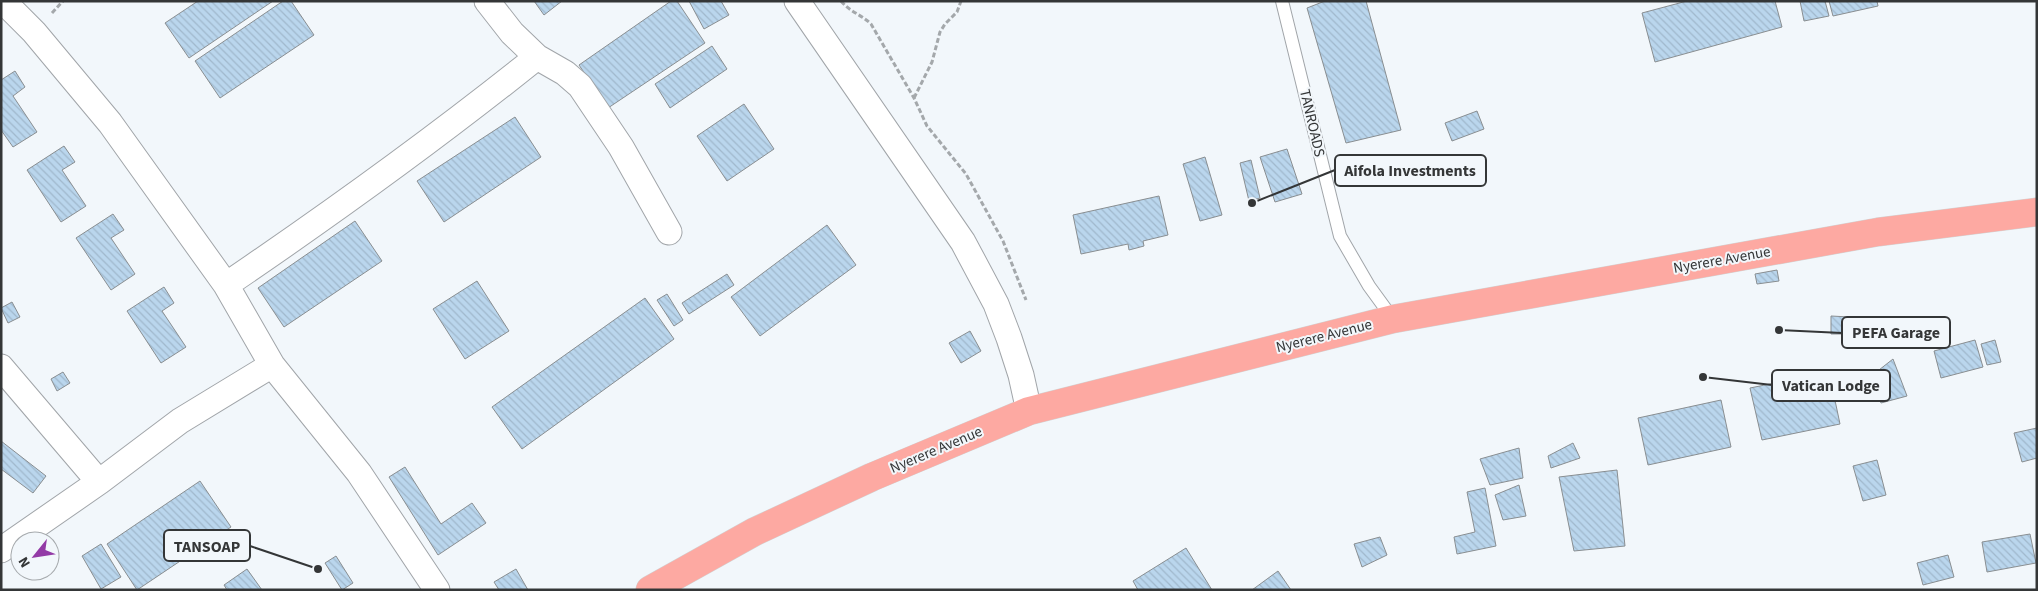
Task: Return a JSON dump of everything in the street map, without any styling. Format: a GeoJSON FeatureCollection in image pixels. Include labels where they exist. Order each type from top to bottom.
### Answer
{"type":"FeatureCollection","features":[{"type":"Feature","properties":{"kind":"main road","name":"Nyerere Avenue"},"geometry":{"type":"LineString","coordinates":[[650,590],[754,532],[872,477],[1029,411],[1393,319],[1878,232],[2037,212]]}},
{"type":"Feature","properties":{"kind":"street"},"geometry":{"type":"LineString","coordinates":[[3,1],[34,32],[110,123],[226,285],[272,366],[360,473],[437,590]]}},
{"type":"Feature","properties":{"kind":"street"},"geometry":{"type":"LineString","coordinates":[[487,1],[512,33],[537,57],[565,73],[580,86],[621,148],[669,232]]}},
{"type":"Feature","properties":{"kind":"street"},"geometry":{"type":"LineString","coordinates":[[797,1],[963,242],[996,304],[1021,375],[1029,411]]}},
{"type":"Feature","properties":{"kind":"street"},"geometry":{"type":"LineString","coordinates":[[226,285],[337,209],[481,102],[537,57]]}},
{"type":"Feature","properties":{"kind":"street"},"geometry":{"type":"LineString","coordinates":[[1,550],[99,482],[180,420],[272,366]]}},
{"type":"Feature","properties":{"kind":"street"},"geometry":{"type":"LineString","coordinates":[[1,367],[99,482]]}},
{"type":"Feature","properties":{"kind":"lane","name":"TANROADS"},"geometry":{"type":"LineString","coordinates":[[1282,1],[1340,236],[1369,286],[1393,319]]}},
{"type":"Feature","properties":{"kind":"path"},"geometry":{"type":"LineString","coordinates":[[914,98],[932,62],[940,32],[957,12],[961,1]]}},
{"type":"Feature","properties":{"kind":"building"},"geometry":{"type":"Polygon","coordinates":[[[198,1],[273,1],[189,58],[165,23],[198,1]]]}},
{"type":"Feature","properties":{"kind":"building"},"geometry":{"type":"Polygon","coordinates":[[[283,1],[291,1],[314,35],[220,98],[195,61],[283,1]]]}},
{"type":"Feature","properties":{"kind":"building"},"geometry":{"type":"Polygon","coordinates":[[[534,1],[562,1],[544,15],[534,1]]]}},
{"type":"Feature","properties":{"kind":"building"},"geometry":{"type":"Polygon","coordinates":[[[671,1],[677,1],[705,43],[608,108],[579,65],[671,1]]]}},
{"type":"Feature","properties":{"kind":"building"},"geometry":{"type":"Polygon","coordinates":[[[689,1],[721,1],[729,15],[704,29],[689,1]]]}},
{"type":"Feature","properties":{"kind":"building"},"geometry":{"type":"Polygon","coordinates":[[[1325,1],[1366,1],[1401,130],[1346,143],[1307,8],[1325,1]]]}},
{"type":"Feature","properties":{"kind":"building"},"geometry":{"type":"Polygon","coordinates":[[[1687,1],[1775,1],[1782,27],[1655,62],[1642,13],[1687,1]]]}},
{"type":"Feature","properties":{"kind":"building"},"geometry":{"type":"Polygon","coordinates":[[[1800,1],[1825,1],[1829,16],[1804,21],[1800,1]]]}},
{"type":"Feature","properties":{"kind":"building"},"geometry":{"type":"Polygon","coordinates":[[[1829,1],[1877,1],[1878,6],[1833,16],[1829,1]]]}},
{"type":"Feature","properties":{"kind":"building"},"geometry":{"type":"Polygon","coordinates":[[[712,46],[727,69],[670,108],[655,84],[712,46]]]}},
{"type":"Feature","properties":{"kind":"building"},"geometry":{"type":"Polygon","coordinates":[[[15,71],[25,87],[13,96],[37,132],[13,147],[1,130],[1,80],[15,71]]]}},
{"type":"Feature","properties":{"kind":"building"},"geometry":{"type":"Polygon","coordinates":[[[744,104],[774,149],[727,181],[697,136],[744,104]]]}},
{"type":"Feature","properties":{"kind":"building"},"geometry":{"type":"Polygon","coordinates":[[[1477,111],[1484,129],[1452,141],[1445,123],[1477,111]]]}},
{"type":"Feature","properties":{"kind":"building"},"geometry":{"type":"Polygon","coordinates":[[[515,117],[541,157],[444,222],[417,181],[515,117]]]}},
{"type":"Feature","properties":{"kind":"building"},"geometry":{"type":"Polygon","coordinates":[[[64,146],[75,162],[62,170],[86,206],[61,222],[27,170],[64,146]]]}},
{"type":"Feature","properties":{"kind":"building"},"geometry":{"type":"Polygon","coordinates":[[[1287,149],[1302,194],[1275,202],[1260,157],[1287,149]]]}},
{"type":"Feature","properties":{"kind":"building"},"geometry":{"type":"Polygon","coordinates":[[[1205,157],[1222,215],[1200,221],[1183,164],[1205,157]]]}},
{"type":"Feature","properties":{"kind":"building"},"geometry":{"type":"Polygon","coordinates":[[[1251,160],[1260,198],[1249,201],[1240,163],[1251,160]]]}},
{"type":"Feature","properties":{"kind":"building"},"geometry":{"type":"Polygon","coordinates":[[[1159,196],[1168,235],[1143,241],[1144,246],[1129,250],[1128,244],[1081,254],[1073,215],[1159,196]]]}},
{"type":"Feature","properties":{"kind":"building"},"geometry":{"type":"Polygon","coordinates":[[[113,214],[124,230],[111,238],[135,274],[111,290],[76,238],[113,214]]]}},
{"type":"Feature","properties":{"kind":"building"},"geometry":{"type":"Polygon","coordinates":[[[355,221],[382,261],[284,327],[258,288],[355,221]]]}},
{"type":"Feature","properties":{"kind":"building"},"geometry":{"type":"Polygon","coordinates":[[[827,225],[856,265],[760,336],[731,297],[827,225]]]}},
{"type":"Feature","properties":{"kind":"building"},"geometry":{"type":"Polygon","coordinates":[[[1777,270],[1779,281],[1757,284],[1755,274],[1777,270]]]}},
{"type":"Feature","properties":{"kind":"building"},"geometry":{"type":"Polygon","coordinates":[[[727,274],[734,285],[689,314],[682,303],[727,274]]]}},
{"type":"Feature","properties":{"kind":"building"},"geometry":{"type":"Polygon","coordinates":[[[477,281],[509,331],[465,359],[433,309],[477,281]]]}},
{"type":"Feature","properties":{"kind":"building"},"geometry":{"type":"Polygon","coordinates":[[[164,287],[174,303],[162,311],[186,347],[161,363],[127,311],[164,287]]]}},
{"type":"Feature","properties":{"kind":"building"},"geometry":{"type":"Polygon","coordinates":[[[667,294],[683,320],[674,326],[657,300],[667,294]]]}},
{"type":"Feature","properties":{"kind":"building"},"geometry":{"type":"Polygon","coordinates":[[[645,298],[674,339],[522,449],[492,407],[645,298]]]}},
{"type":"Feature","properties":{"kind":"building"},"geometry":{"type":"Polygon","coordinates":[[[12,302],[20,317],[8,323],[1,308],[12,302]]]}},
{"type":"Feature","properties":{"kind":"building"},"geometry":{"type":"Polygon","coordinates":[[[1831,316],[1850,317],[1850,334],[1831,334],[1831,316]]]}},
{"type":"Feature","properties":{"kind":"building"},"geometry":{"type":"Polygon","coordinates":[[[970,331],[981,351],[961,363],[949,343],[970,331]]]}},
{"type":"Feature","properties":{"kind":"building"},"geometry":{"type":"Polygon","coordinates":[[[1975,340],[1983,367],[1941,378],[1934,351],[1975,340]]]}},
{"type":"Feature","properties":{"kind":"building"},"geometry":{"type":"Polygon","coordinates":[[[1995,340],[2001,362],[1987,365],[1981,344],[1995,340]]]}},
{"type":"Feature","properties":{"kind":"building"},"geometry":{"type":"Polygon","coordinates":[[[1893,359],[1907,396],[1881,403],[1870,377],[1893,359]]]}},
{"type":"Feature","properties":{"kind":"building"},"geometry":{"type":"Polygon","coordinates":[[[63,372],[70,383],[57,391],[51,379],[63,372]]]}},
{"type":"Feature","properties":{"kind":"building"},"geometry":{"type":"Polygon","coordinates":[[[1829,372],[1840,424],[1762,440],[1750,388],[1829,372]]]}},
{"type":"Feature","properties":{"kind":"building"},"geometry":{"type":"Polygon","coordinates":[[[1721,400],[1731,447],[1648,465],[1638,418],[1721,400]]]}},
{"type":"Feature","properties":{"kind":"building"},"geometry":{"type":"Polygon","coordinates":[[[2037,428],[2037,458],[2022,462],[2014,433],[2037,428]]]}},
{"type":"Feature","properties":{"kind":"building"},"geometry":{"type":"Polygon","coordinates":[[[1,441],[46,476],[33,493],[1,469],[1,441]]]}},
{"type":"Feature","properties":{"kind":"building"},"geometry":{"type":"Polygon","coordinates":[[[1573,443],[1580,458],[1551,468],[1548,456],[1573,443]]]}},
{"type":"Feature","properties":{"kind":"building"},"geometry":{"type":"Polygon","coordinates":[[[1519,448],[1523,478],[1490,485],[1480,459],[1519,448]]]}},
{"type":"Feature","properties":{"kind":"building"},"geometry":{"type":"Polygon","coordinates":[[[1877,460],[1886,495],[1863,501],[1853,466],[1877,460]]]}},
{"type":"Feature","properties":{"kind":"building"},"geometry":{"type":"Polygon","coordinates":[[[405,467],[441,524],[472,503],[486,523],[438,555],[389,477],[405,467]]]}},
{"type":"Feature","properties":{"kind":"building"},"geometry":{"type":"Polygon","coordinates":[[[1617,470],[1625,546],[1574,551],[1559,477],[1617,470]]]}},
{"type":"Feature","properties":{"kind":"building"},"geometry":{"type":"Polygon","coordinates":[[[200,481],[231,527],[137,590],[107,544],[200,481]]]}},
{"type":"Feature","properties":{"kind":"building"},"geometry":{"type":"Polygon","coordinates":[[[1519,485],[1526,516],[1503,520],[1495,495],[1519,485]]]}},
{"type":"Feature","properties":{"kind":"building"},"geometry":{"type":"Polygon","coordinates":[[[1485,488],[1496,546],[1457,554],[1454,537],[1475,532],[1467,492],[1485,488]]]}},
{"type":"Feature","properties":{"kind":"building"},"geometry":{"type":"Polygon","coordinates":[[[2030,534],[2036,563],[1987,572],[1982,542],[2030,534]]]}},
{"type":"Feature","properties":{"kind":"building"},"geometry":{"type":"Polygon","coordinates":[[[1380,537],[1387,555],[1362,567],[1354,544],[1380,537]]]}},
{"type":"Feature","properties":{"kind":"building"},"geometry":{"type":"Polygon","coordinates":[[[101,544],[121,577],[101,589],[82,556],[101,544]]]}},
{"type":"Feature","properties":{"kind":"building"},"geometry":{"type":"Polygon","coordinates":[[[1186,548],[1212,590],[1138,590],[1133,581],[1186,548]]]}},
{"type":"Feature","properties":{"kind":"building"},"geometry":{"type":"Polygon","coordinates":[[[1948,555],[1954,577],[1923,585],[1917,563],[1948,555]]]}},
{"type":"Feature","properties":{"kind":"building"},"geometry":{"type":"Polygon","coordinates":[[[336,556],[353,583],[342,590],[325,563],[336,556]]]}},
{"type":"Feature","properties":{"kind":"building"},"geometry":{"type":"Polygon","coordinates":[[[247,569],[262,590],[227,590],[224,585],[247,569]]]}},
{"type":"Feature","properties":{"kind":"building"},"geometry":{"type":"Polygon","coordinates":[[[516,569],[528,590],[499,590],[494,582],[516,569]]]}},
{"type":"Feature","properties":{"kind":"building"},"geometry":{"type":"Polygon","coordinates":[[[1278,571],[1291,590],[1252,590],[1278,571]]]}},
{"type":"Feature","properties":{"kind":"place","name":"Aifola Investments"},"geometry":{"type":"Point","coordinates":[1252,203]}},
{"type":"Feature","properties":{"kind":"place","name":"PEFA Garage"},"geometry":{"type":"Point","coordinates":[1779,330]}},
{"type":"Feature","properties":{"kind":"place","name":"Vatican Lodge"},"geometry":{"type":"Point","coordinates":[1703,377]}},
{"type":"Feature","properties":{"kind":"place","name":"TANSOAP"},"geometry":{"type":"Point","coordinates":[318,569]}}]}
